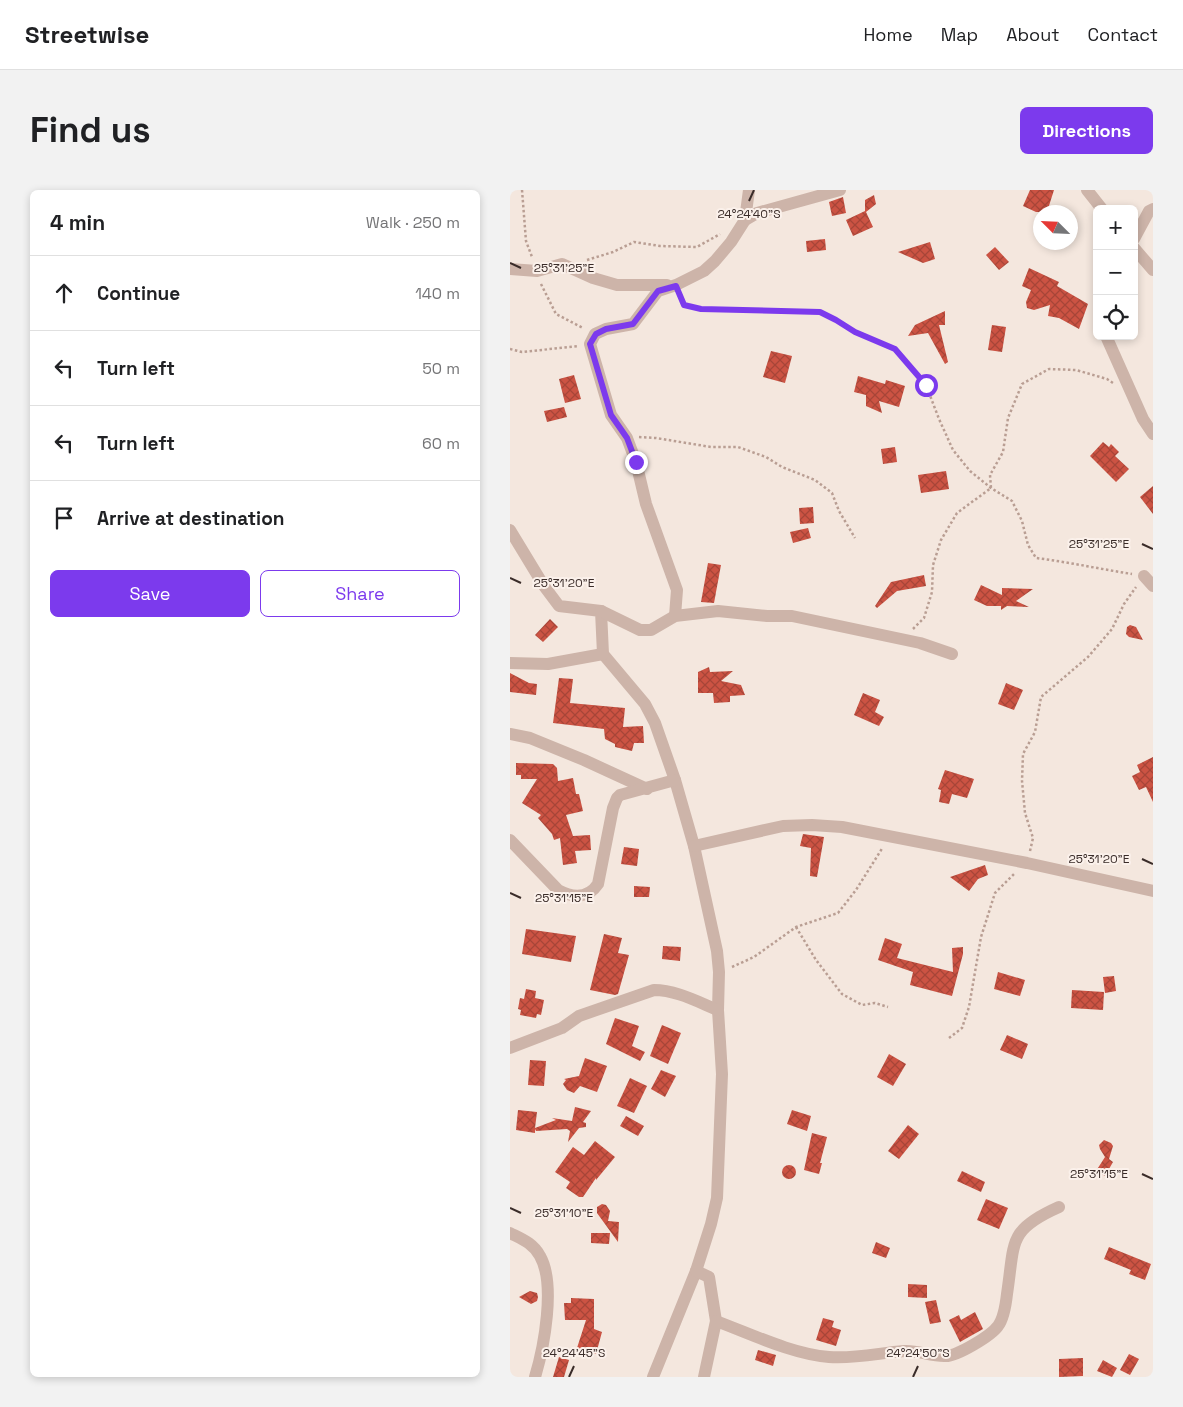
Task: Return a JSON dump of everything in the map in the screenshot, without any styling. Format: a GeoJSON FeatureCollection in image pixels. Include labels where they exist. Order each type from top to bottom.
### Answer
{"type":"FeatureCollection","features":[{"type":"Feature","properties":{"kind":"street"},"geometry":{"type":"LineString","coordinates":[[675,616],[677,590],[646,504],[636,462],[627,438],[611,415],[590,344],[596,334],[606,329],[633,324],[658,291],[676,286],[704,271],[715,261],[731,242],[745,220],[749,190]]}},
{"type":"Feature","properties":{"kind":"street"},"geometry":{"type":"LineString","coordinates":[[745,220],[757,213],[840,190]]}},
{"type":"Feature","properties":{"kind":"street"},"geometry":{"type":"LineString","coordinates":[[1087,190],[1099,205]]}},
{"type":"Feature","properties":{"kind":"street"},"geometry":{"type":"LineString","coordinates":[[1138,232],[1149,211],[1153,209]]}},
{"type":"Feature","properties":{"kind":"street"},"geometry":{"type":"LineString","coordinates":[[1136,250],[1153,270]]}},
{"type":"Feature","properties":{"kind":"street"},"geometry":{"type":"LineString","coordinates":[[510,269],[537,271],[562,264],[593,278],[617,285],[676,286]]}},
{"type":"Feature","properties":{"kind":"street"},"geometry":{"type":"LineString","coordinates":[[1108,340],[1143,418],[1153,434]]}},
{"type":"Feature","properties":{"kind":"street"},"geometry":{"type":"LineString","coordinates":[[510,530],[544,586],[559,606],[601,610],[640,630],[650,630],[675,616],[718,611],[767,616],[792,616],[920,643],[952,654]]}},
{"type":"Feature","properties":{"kind":"street"},"geometry":{"type":"LineString","coordinates":[[1144,576],[1153,586]]}},
{"type":"Feature","properties":{"kind":"street"},"geometry":{"type":"LineString","coordinates":[[601,610],[603,654],[645,704],[675,780],[694,846],[719,972],[718,1010],[722,1074],[718,1189],[711,1224],[696,1271],[653,1377]]}},
{"type":"Feature","properties":{"kind":"street"},"geometry":{"type":"LineString","coordinates":[[510,663],[548,664],[603,654]]}},
{"type":"Feature","properties":{"kind":"street"},"geometry":{"type":"LineString","coordinates":[[510,734],[530,738],[647,789]]}},
{"type":"Feature","properties":{"kind":"street"},"geometry":{"type":"LineString","coordinates":[[510,840],[558,890],[578,897],[594,891],[598,884],[613,808],[617,798],[620,795],[675,780]]}},
{"type":"Feature","properties":{"kind":"street"},"geometry":{"type":"LineString","coordinates":[[694,846],[783,826],[842,827],[1153,891]]}},
{"type":"Feature","properties":{"kind":"street"},"geometry":{"type":"LineString","coordinates":[[510,1048],[562,1028],[580,1016],[654,990],[664,990],[718,1010]]}},
{"type":"Feature","properties":{"kind":"street"},"geometry":{"type":"LineString","coordinates":[[716,1321],[794,1350],[828,1357],[862,1357],[906,1351],[947,1356],[984,1340],[998,1326],[1006,1303],[1017,1236],[1024,1227],[1038,1217],[1059,1207]]}},
{"type":"Feature","properties":{"kind":"street"},"geometry":{"type":"LineString","coordinates":[[510,1233],[529,1242],[540,1256],[546,1274],[548,1305],[543,1343],[535,1377]]}},
{"type":"Feature","properties":{"kind":"street"},"geometry":{"type":"LineString","coordinates":[[696,1271],[709,1277],[716,1321],[704,1377]]}},
{"type":"Feature","properties":{"kind":"path"},"geometry":{"type":"LineString","coordinates":[[586,261],[613,252],[634,242],[660,246],[698,247],[721,234]]}},
{"type":"Feature","properties":{"kind":"path"},"geometry":{"type":"LineString","coordinates":[[676,286],[684,305],[701,309],[820,312],[855,332],[895,349],[926,385],[938,419],[953,450],[970,471],[991,488],[1012,501],[1022,521],[1028,545],[1036,558],[1072,563],[1098,570],[1144,576],[1124,604],[1112,629],[1088,657],[1040,697],[1035,732],[1023,754],[1022,781],[1025,813],[1033,838],[1027,864],[995,893],[981,937],[969,1007],[962,1028],[949,1038]]}},
{"type":"Feature","properties":{"kind":"path"},"geometry":{"type":"LineString","coordinates":[[510,350],[522,352],[590,344]]}},
{"type":"Feature","properties":{"kind":"path"},"geometry":{"type":"LineString","coordinates":[[991,488],[990,474],[1003,452],[1008,418],[1022,384],[1049,369],[1076,370],[1107,379],[1133,396]]}},
{"type":"Feature","properties":{"kind":"path"},"geometry":{"type":"LineString","coordinates":[[638,437],[711,447],[738,447],[766,457],[782,467],[815,480],[832,493],[839,511],[855,538]]}},
{"type":"Feature","properties":{"kind":"path"},"geometry":{"type":"LineString","coordinates":[[912,629],[924,618],[932,592],[933,565],[941,540],[957,513],[991,488]]}},
{"type":"Feature","properties":{"kind":"path"},"geometry":{"type":"LineString","coordinates":[[719,972],[754,957],[796,927],[838,913],[856,890],[890,837]]}},
{"type":"Feature","properties":{"kind":"path"},"geometry":{"type":"LineString","coordinates":[[796,927],[816,960],[842,994],[862,1005],[875,1003],[888,1007]]}},
{"type":"Feature","properties":{"kind":"building"},"geometry":{"type":"Polygon","coordinates":[[[1030,190],[1054,190],[1049,205],[1033,205],[1033,211],[1023,206],[1030,190]]]}},
{"type":"Feature","properties":{"kind":"building"},"geometry":{"type":"Polygon","coordinates":[[[874,195],[876,204],[866,212],[873,227],[853,236],[846,220],[865,211],[865,200],[874,195]]]}},
{"type":"Feature","properties":{"kind":"building"},"geometry":{"type":"Polygon","coordinates":[[[843,197],[846,213],[832,216],[829,202],[843,197]]]}},
{"type":"Feature","properties":{"kind":"building"},"geometry":{"type":"Polygon","coordinates":[[[825,239],[826,250],[807,252],[806,241],[825,239]]]}},
{"type":"Feature","properties":{"kind":"building"},"geometry":{"type":"Polygon","coordinates":[[[930,242],[935,259],[923,263],[898,252],[930,242]]]}},
{"type":"Feature","properties":{"kind":"building"},"geometry":{"type":"Polygon","coordinates":[[[995,247],[1009,262],[999,270],[986,255],[995,247]]]}},
{"type":"Feature","properties":{"kind":"building"},"geometry":{"type":"Polygon","coordinates":[[[1029,268],[1059,282],[1057,286],[1088,304],[1079,329],[1059,318],[1048,316],[1050,305],[1034,310],[1027,308],[1026,302],[1031,290],[1022,286],[1029,268]]]}},
{"type":"Feature","properties":{"kind":"building"},"geometry":{"type":"Polygon","coordinates":[[[945,311],[945,325],[939,325],[948,362],[945,364],[928,333],[908,336],[915,325],[945,311]]]}},
{"type":"Feature","properties":{"kind":"building"},"geometry":{"type":"Polygon","coordinates":[[[992,325],[1006,327],[1002,352],[988,350],[992,325]]]}},
{"type":"Feature","properties":{"kind":"building"},"geometry":{"type":"Polygon","coordinates":[[[771,351],[792,356],[785,383],[763,377],[771,351]]]}},
{"type":"Feature","properties":{"kind":"building"},"geometry":{"type":"Polygon","coordinates":[[[574,375],[581,399],[565,403],[559,379],[574,375]]]}},
{"type":"Feature","properties":{"kind":"building"},"geometry":{"type":"Polygon","coordinates":[[[858,376],[885,384],[886,380],[905,386],[899,407],[879,401],[882,413],[866,406],[866,395],[854,392],[858,376]]]}},
{"type":"Feature","properties":{"kind":"building"},"geometry":{"type":"Polygon","coordinates":[[[564,407],[567,417],[547,422],[544,411],[564,407]]]}},
{"type":"Feature","properties":{"kind":"building"},"geometry":{"type":"Polygon","coordinates":[[[1103,442],[1109,447],[1111,444],[1119,452],[1115,456],[1129,469],[1116,482],[1090,456],[1103,442]]]}},
{"type":"Feature","properties":{"kind":"building"},"geometry":{"type":"Polygon","coordinates":[[[895,447],[897,462],[883,464],[881,449],[895,447]]]}},
{"type":"Feature","properties":{"kind":"building"},"geometry":{"type":"Polygon","coordinates":[[[946,471],[949,489],[921,493],[918,475],[946,471]]]}},
{"type":"Feature","properties":{"kind":"building"},"geometry":{"type":"Polygon","coordinates":[[[1153,486],[1153,514],[1140,497],[1153,486]]]}},
{"type":"Feature","properties":{"kind":"building"},"geometry":{"type":"Polygon","coordinates":[[[813,507],[814,523],[800,524],[799,508],[813,507]]]}},
{"type":"Feature","properties":{"kind":"building"},"geometry":{"type":"Polygon","coordinates":[[[808,528],[811,538],[793,543],[790,532],[808,528]]]}},
{"type":"Feature","properties":{"kind":"building"},"geometry":{"type":"Polygon","coordinates":[[[708,563],[721,565],[714,603],[701,602],[708,563]]]}},
{"type":"Feature","properties":{"kind":"building"},"geometry":{"type":"Polygon","coordinates":[[[924,575],[926,586],[897,591],[877,608],[875,606],[891,582],[924,575]]]}},
{"type":"Feature","properties":{"kind":"building"},"geometry":{"type":"Polygon","coordinates":[[[981,585],[1002,595],[1002,588],[1033,589],[1016,601],[1029,607],[1007,606],[1001,610],[1001,606],[987,606],[974,600],[981,585]]]}},
{"type":"Feature","properties":{"kind":"building"},"geometry":{"type":"Polygon","coordinates":[[[550,619],[558,627],[543,642],[535,635],[550,619]]]}},
{"type":"Feature","properties":{"kind":"building"},"geometry":{"type":"Polygon","coordinates":[[[1130,625],[1136,627],[1143,640],[1129,637],[1126,634],[1127,627],[1130,625]]]}},
{"type":"Feature","properties":{"kind":"building"},"geometry":{"type":"Polygon","coordinates":[[[709,667],[710,672],[733,671],[721,681],[741,685],[745,695],[730,696],[730,702],[714,703],[713,693],[698,693],[698,672],[709,667]]]}},
{"type":"Feature","properties":{"kind":"building"},"geometry":{"type":"Polygon","coordinates":[[[510,673],[529,683],[537,684],[536,695],[510,692],[510,673]]]}},
{"type":"Feature","properties":{"kind":"building"},"geometry":{"type":"Polygon","coordinates":[[[559,678],[573,679],[570,703],[625,708],[623,727],[643,726],[644,743],[634,743],[632,751],[615,747],[615,744],[605,739],[604,729],[553,723],[559,678]]]}},
{"type":"Feature","properties":{"kind":"building"},"geometry":{"type":"Polygon","coordinates":[[[1006,683],[1023,690],[1014,710],[998,704],[1006,683]]]}},
{"type":"Feature","properties":{"kind":"building"},"geometry":{"type":"Polygon","coordinates":[[[863,693],[880,700],[875,712],[884,717],[879,726],[854,715],[863,693]]]}},
{"type":"Feature","properties":{"kind":"building"},"geometry":{"type":"Polygon","coordinates":[[[1153,757],[1153,802],[1146,787],[1139,790],[1132,776],[1140,772],[1137,765],[1153,757]]]}},
{"type":"Feature","properties":{"kind":"building"},"geometry":{"type":"Polygon","coordinates":[[[516,763],[553,764],[557,768],[558,781],[573,778],[576,794],[579,794],[583,811],[566,815],[573,836],[590,835],[591,850],[575,851],[577,863],[563,865],[560,838],[554,840],[552,834],[538,818],[541,815],[522,803],[537,779],[521,779],[521,775],[516,775],[516,763]]]}},
{"type":"Feature","properties":{"kind":"building"},"geometry":{"type":"Polygon","coordinates":[[[945,770],[974,779],[967,798],[952,794],[949,804],[939,802],[941,790],[938,789],[945,770]]]}},
{"type":"Feature","properties":{"kind":"building"},"geometry":{"type":"Polygon","coordinates":[[[803,834],[824,837],[817,877],[810,876],[811,848],[800,846],[803,834]]]}},
{"type":"Feature","properties":{"kind":"building"},"geometry":{"type":"Polygon","coordinates":[[[624,847],[639,849],[637,866],[621,864],[624,847]]]}},
{"type":"Feature","properties":{"kind":"building"},"geometry":{"type":"Polygon","coordinates":[[[985,865],[988,875],[978,879],[969,891],[950,877],[985,865]]]}},
{"type":"Feature","properties":{"kind":"building"},"geometry":{"type":"Polygon","coordinates":[[[634,886],[650,887],[649,897],[634,897],[634,886]]]}},
{"type":"Feature","properties":{"kind":"building"},"geometry":{"type":"Polygon","coordinates":[[[526,929],[576,936],[571,962],[522,954],[526,929]]]}},
{"type":"Feature","properties":{"kind":"building"},"geometry":{"type":"Polygon","coordinates":[[[604,934],[622,938],[618,953],[629,955],[618,994],[615,995],[590,990],[604,934]]]}},
{"type":"Feature","properties":{"kind":"building"},"geometry":{"type":"Polygon","coordinates":[[[885,938],[902,944],[897,958],[953,972],[952,948],[963,947],[963,954],[952,996],[910,985],[913,972],[878,960],[885,938]]]}},
{"type":"Feature","properties":{"kind":"building"},"geometry":{"type":"Polygon","coordinates":[[[663,946],[681,947],[680,961],[662,959],[663,946]]]}},
{"type":"Feature","properties":{"kind":"building"},"geometry":{"type":"Polygon","coordinates":[[[998,972],[1025,980],[1020,996],[994,989],[998,972]]]}},
{"type":"Feature","properties":{"kind":"building"},"geometry":{"type":"Polygon","coordinates":[[[1114,976],[1116,991],[1105,993],[1103,977],[1114,976]]]}},
{"type":"Feature","properties":{"kind":"building"},"geometry":{"type":"Polygon","coordinates":[[[526,989],[536,991],[535,998],[544,1000],[541,1015],[537,1014],[536,1018],[520,1015],[521,1010],[518,1009],[520,998],[524,999],[526,989]]]}},
{"type":"Feature","properties":{"kind":"building"},"geometry":{"type":"Polygon","coordinates":[[[1072,990],[1104,992],[1103,1010],[1071,1008],[1072,990]]]}},
{"type":"Feature","properties":{"kind":"building"},"geometry":{"type":"Polygon","coordinates":[[[615,1018],[639,1026],[632,1046],[645,1052],[640,1061],[606,1044],[615,1018]]]}},
{"type":"Feature","properties":{"kind":"building"},"geometry":{"type":"Polygon","coordinates":[[[662,1025],[681,1033],[668,1064],[650,1056],[662,1025]]]}},
{"type":"Feature","properties":{"kind":"building"},"geometry":{"type":"Polygon","coordinates":[[[1007,1035],[1028,1044],[1022,1059],[1000,1050],[1007,1035]]]}},
{"type":"Feature","properties":{"kind":"building"},"geometry":{"type":"Polygon","coordinates":[[[889,1054],[906,1064],[893,1086],[877,1077],[889,1054]]]}},
{"type":"Feature","properties":{"kind":"building"},"geometry":{"type":"Polygon","coordinates":[[[585,1058],[607,1066],[597,1092],[580,1086],[574,1093],[567,1090],[563,1084],[566,1080],[564,1079],[579,1076],[585,1058]]]}},
{"type":"Feature","properties":{"kind":"building"},"geometry":{"type":"Polygon","coordinates":[[[530,1060],[546,1061],[544,1086],[528,1085],[530,1060]]]}},
{"type":"Feature","properties":{"kind":"building"},"geometry":{"type":"Polygon","coordinates":[[[661,1070],[676,1076],[665,1097],[651,1089],[661,1070]]]}},
{"type":"Feature","properties":{"kind":"building"},"geometry":{"type":"Polygon","coordinates":[[[630,1078],[647,1086],[634,1113],[617,1106],[630,1078]]]}},
{"type":"Feature","properties":{"kind":"building"},"geometry":{"type":"Polygon","coordinates":[[[575,1107],[591,1111],[583,1122],[586,1123],[586,1127],[579,1128],[568,1142],[570,1131],[567,1129],[536,1131],[535,1129],[535,1133],[516,1130],[518,1110],[537,1112],[535,1128],[556,1120],[552,1118],[572,1121],[575,1107]]]}},
{"type":"Feature","properties":{"kind":"building"},"geometry":{"type":"Polygon","coordinates":[[[792,1110],[811,1116],[807,1131],[787,1124],[792,1110]]]}},
{"type":"Feature","properties":{"kind":"building"},"geometry":{"type":"Polygon","coordinates":[[[626,1116],[644,1126],[638,1136],[620,1126],[626,1116]]]}},
{"type":"Feature","properties":{"kind":"building"},"geometry":{"type":"Polygon","coordinates":[[[908,1125],[919,1134],[899,1159],[888,1151],[908,1125]]]}},
{"type":"Feature","properties":{"kind":"building"},"geometry":{"type":"Polygon","coordinates":[[[812,1133],[827,1137],[819,1174],[804,1170],[812,1133]]]}},
{"type":"Feature","properties":{"kind":"building"},"geometry":{"type":"Polygon","coordinates":[[[1104,1140],[1113,1146],[1109,1159],[1113,1162],[1105,1176],[1096,1171],[1105,1157],[1099,1145],[1104,1140]]]}},
{"type":"Feature","properties":{"kind":"building"},"geometry":{"type":"Polygon","coordinates":[[[595,1141],[615,1157],[596,1180],[596,1178],[583,1197],[579,1197],[566,1188],[570,1182],[555,1172],[573,1147],[584,1155],[595,1141]]]}},
{"type":"Feature","properties":{"kind":"building"},"geometry":{"type":"Polygon","coordinates":[[[789,1165],[794,1167],[796,1172],[794,1177],[789,1179],[784,1177],[782,1172],[784,1167],[789,1165]]]}},
{"type":"Feature","properties":{"kind":"building"},"geometry":{"type":"Polygon","coordinates":[[[962,1171],[985,1182],[981,1192],[957,1181],[962,1171]]]}},
{"type":"Feature","properties":{"kind":"building"},"geometry":{"type":"Polygon","coordinates":[[[986,1199],[1008,1208],[999,1229],[977,1220],[986,1199]]]}},
{"type":"Feature","properties":{"kind":"building"},"geometry":{"type":"Polygon","coordinates":[[[602,1204],[606,1205],[610,1211],[608,1221],[619,1222],[618,1242],[597,1213],[597,1207],[602,1204]]]}},
{"type":"Feature","properties":{"kind":"building"},"geometry":{"type":"Polygon","coordinates":[[[591,1233],[610,1233],[609,1244],[591,1243],[591,1233]]]}},
{"type":"Feature","properties":{"kind":"building"},"geometry":{"type":"Polygon","coordinates":[[[876,1242],[890,1248],[886,1258],[872,1253],[876,1242]]]}},
{"type":"Feature","properties":{"kind":"building"},"geometry":{"type":"Polygon","coordinates":[[[1109,1247],[1151,1264],[1145,1280],[1129,1274],[1131,1270],[1104,1259],[1109,1247]]]}},
{"type":"Feature","properties":{"kind":"building"},"geometry":{"type":"Polygon","coordinates":[[[908,1284],[927,1285],[927,1298],[908,1297],[908,1284]]]}},
{"type":"Feature","properties":{"kind":"building"},"geometry":{"type":"Polygon","coordinates":[[[530,1291],[537,1293],[538,1297],[537,1301],[531,1304],[519,1297],[530,1291]]]}},
{"type":"Feature","properties":{"kind":"building"},"geometry":{"type":"Polygon","coordinates":[[[571,1298],[594,1299],[594,1329],[602,1332],[596,1354],[577,1348],[586,1320],[565,1320],[564,1303],[571,1303],[571,1298]]]}},
{"type":"Feature","properties":{"kind":"building"},"geometry":{"type":"Polygon","coordinates":[[[936,1300],[941,1322],[930,1324],[925,1302],[936,1300]]]}},
{"type":"Feature","properties":{"kind":"building"},"geometry":{"type":"Polygon","coordinates":[[[975,1312],[983,1329],[960,1342],[949,1320],[959,1315],[961,1320],[975,1312]]]}},
{"type":"Feature","properties":{"kind":"building"},"geometry":{"type":"Polygon","coordinates":[[[823,1318],[834,1321],[832,1327],[841,1330],[836,1346],[816,1340],[823,1318]]]}},
{"type":"Feature","properties":{"kind":"building"},"geometry":{"type":"Polygon","coordinates":[[[758,1350],[776,1355],[773,1366],[755,1360],[758,1350]]]}},
{"type":"Feature","properties":{"kind":"building"},"geometry":{"type":"Polygon","coordinates":[[[1129,1354],[1139,1359],[1130,1375],[1120,1370],[1129,1354]]]}},
{"type":"Feature","properties":{"kind":"building"},"geometry":{"type":"Polygon","coordinates":[[[559,1357],[569,1360],[564,1377],[553,1377],[559,1357]]]}},
{"type":"Feature","properties":{"kind":"building"},"geometry":{"type":"Polygon","coordinates":[[[1083,1358],[1083,1376],[1059,1377],[1059,1359],[1083,1358]]]}},
{"type":"Feature","properties":{"kind":"building"},"geometry":{"type":"Polygon","coordinates":[[[1103,1360],[1117,1368],[1112,1377],[1097,1371],[1103,1360]]]}},
{"type":"Feature","properties":{"kind":"route"},"geometry":{"type":"LineString","coordinates":[[636,462],[627,438],[611,415],[590,344],[596,334],[606,329],[633,324],[658,291],[676,286],[684,305],[701,309],[820,312],[855,332],[895,349],[926,385]]}}]}
